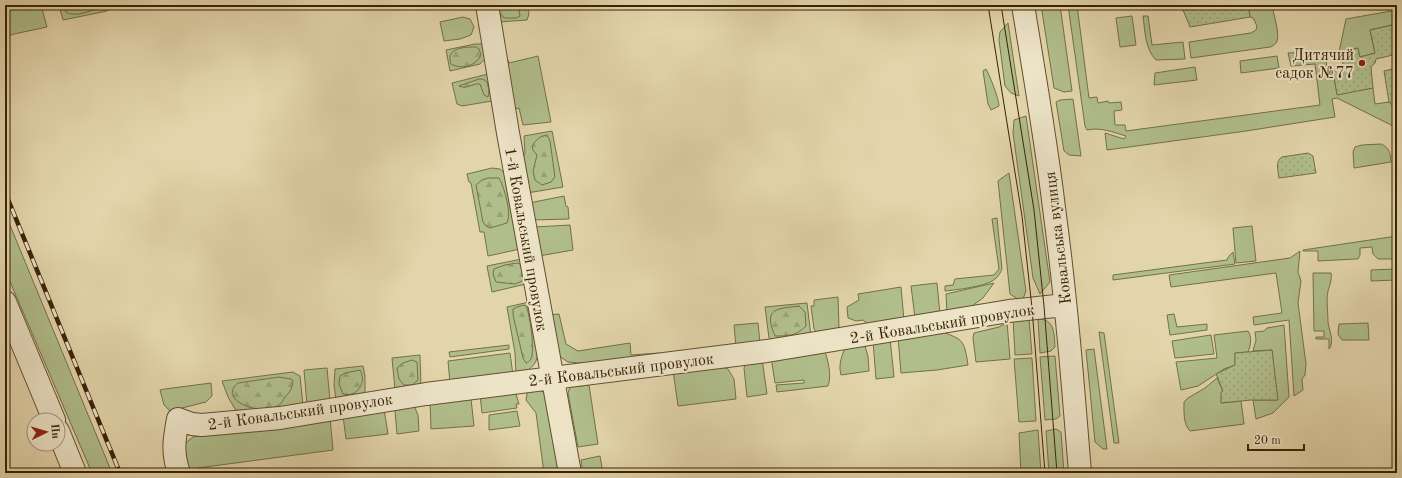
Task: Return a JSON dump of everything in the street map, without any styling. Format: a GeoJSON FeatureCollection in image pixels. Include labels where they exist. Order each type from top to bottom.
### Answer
{"type":"FeatureCollection","features":[{"type":"Feature","properties":{"kind":"street","name":"1-й Ковальський провулок"},"geometry":{"type":"LineString","coordinates":[[487,5],[502,105],[570,473]]}},
{"type":"Feature","properties":{"kind":"street","name":"Ковальська вулиця"},"geometry":{"type":"LineString","coordinates":[[1023,5],[1039,100],[1053,201],[1065,305],[1080,473]]}},
{"type":"Feature","properties":{"kind":"street"},"geometry":{"type":"LineString","coordinates":[[5,302],[51,412]]}},
{"type":"Feature","properties":{"kind":"street","name":"2-й Ковальський провулок"},"geometry":{"type":"LineString","coordinates":[[179,473],[174,452],[174,439],[178,419],[192,424],[202,425],[313,413],[422,394],[767,351],[1009,311],[1065,305]]}},
{"type":"Feature","properties":{"kind":"street"},"geometry":{"type":"LineString","coordinates":[[66,451],[75,473]]}},
{"type":"Feature","properties":{"kind":"green space"},"geometry":{"type":"Polygon","coordinates":[[[5,5],[41,5],[47,27],[5,37],[5,5]]]}},
{"type":"Feature","properties":{"kind":"green space"},"geometry":{"type":"Polygon","coordinates":[[[59,5],[111,5],[107,11],[63,20],[59,5]]]}},
{"type":"Feature","properties":{"kind":"green space"},"geometry":{"type":"Polygon","coordinates":[[[63,5],[104,5],[85,13],[70,14],[66,12],[63,5]]]}},
{"type":"Feature","properties":{"kind":"green space"},"geometry":{"type":"Polygon","coordinates":[[[496,5],[528,5],[529,14],[527,20],[498,22],[496,5]]]}},
{"type":"Feature","properties":{"kind":"green space"},"geometry":{"type":"Polygon","coordinates":[[[499,5],[518,5],[520,16],[516,18],[504,18],[499,12],[499,5]]]}},
{"type":"Feature","properties":{"kind":"green space"},"geometry":{"type":"Polygon","coordinates":[[[1041,5],[1060,5],[1072,91],[1064,92],[1054,88],[1041,5]]]}},
{"type":"Feature","properties":{"kind":"green space"},"geometry":{"type":"Polygon","coordinates":[[[1068,5],[1077,5],[1089,98],[1097,97],[1098,103],[1108,101],[1109,103],[1121,102],[1122,110],[1114,111],[1115,125],[1125,125],[1126,131],[1320,105],[1315,64],[1291,66],[1288,53],[1324,52],[1328,71],[1333,71],[1337,94],[1373,88],[1375,104],[1389,102],[1393,106],[1397,106],[1397,128],[1337,98],[1332,99],[1335,117],[1107,150],[1105,133],[1124,139],[1126,136],[1102,130],[1087,130],[1085,126],[1068,5]]]}},
{"type":"Feature","properties":{"kind":"green space"},"geometry":{"type":"Polygon","coordinates":[[[1181,5],[1248,5],[1250,17],[1190,27],[1181,5]]]}},
{"type":"Feature","properties":{"kind":"green space"},"geometry":{"type":"Polygon","coordinates":[[[1248,5],[1272,5],[1278,33],[1275,44],[1270,47],[1191,58],[1189,42],[1251,33],[1256,30],[1257,26],[1253,18],[1250,17],[1248,5]]]}},
{"type":"Feature","properties":{"kind":"green space"},"geometry":{"type":"Polygon","coordinates":[[[1397,10],[1397,24],[1370,30],[1375,53],[1360,57],[1357,48],[1339,52],[1346,19],[1397,10]]]}},
{"type":"Feature","properties":{"kind":"green space"},"geometry":{"type":"Polygon","coordinates":[[[1132,16],[1136,45],[1120,47],[1116,18],[1132,16]]]}},
{"type":"Feature","properties":{"kind":"green space"},"geometry":{"type":"Polygon","coordinates":[[[1143,16],[1148,16],[1152,45],[1183,42],[1185,59],[1156,60],[1152,56],[1145,34],[1143,16]]]}},
{"type":"Feature","properties":{"kind":"green space"},"geometry":{"type":"Polygon","coordinates":[[[463,17],[470,19],[474,27],[471,35],[460,39],[444,41],[440,22],[463,17]]]}},
{"type":"Feature","properties":{"kind":"green space"},"geometry":{"type":"Polygon","coordinates":[[[1008,23],[1019,96],[1011,93],[1005,86],[999,40],[1000,32],[1008,23]]]}},
{"type":"Feature","properties":{"kind":"green space"},"geometry":{"type":"Polygon","coordinates":[[[1397,24],[1397,54],[1376,59],[1375,63],[1371,67],[1373,88],[1337,95],[1333,71],[1344,70],[1341,52],[1358,48],[1360,57],[1375,53],[1370,30],[1397,24]]]}},
{"type":"Feature","properties":{"kind":"green space"},"geometry":{"type":"Polygon","coordinates":[[[475,44],[483,44],[485,59],[480,64],[450,71],[446,50],[475,44]]]}},
{"type":"Feature","properties":{"kind":"green space"},"geometry":{"type":"Polygon","coordinates":[[[467,47],[476,47],[479,49],[481,55],[476,62],[464,67],[451,64],[450,58],[453,51],[467,47]]]}},
{"type":"Feature","properties":{"kind":"green space"},"geometry":{"type":"Polygon","coordinates":[[[538,56],[551,122],[523,125],[519,108],[511,110],[504,61],[508,60],[509,63],[538,56]]]}},
{"type":"Feature","properties":{"kind":"green space"},"geometry":{"type":"Polygon","coordinates":[[[1277,56],[1279,68],[1241,73],[1240,61],[1277,56]]]}},
{"type":"Feature","properties":{"kind":"green space"},"geometry":{"type":"Polygon","coordinates":[[[1195,67],[1197,80],[1154,85],[1155,73],[1195,67]]]}},
{"type":"Feature","properties":{"kind":"green space"},"geometry":{"type":"Polygon","coordinates":[[[1397,68],[1397,106],[1393,106],[1389,102],[1384,71],[1397,68]]]}},
{"type":"Feature","properties":{"kind":"green space"},"geometry":{"type":"Polygon","coordinates":[[[986,69],[999,103],[999,106],[991,110],[988,104],[983,71],[986,69]]]}},
{"type":"Feature","properties":{"kind":"green space"},"geometry":{"type":"Polygon","coordinates":[[[488,74],[492,101],[462,106],[457,104],[452,83],[488,74]]]}},
{"type":"Feature","properties":{"kind":"green space"},"geometry":{"type":"Polygon","coordinates":[[[479,79],[487,82],[489,88],[488,97],[484,95],[480,84],[474,84],[467,87],[459,86],[479,79]]]}},
{"type":"Feature","properties":{"kind":"green space"},"geometry":{"type":"Polygon","coordinates":[[[1073,99],[1081,156],[1069,155],[1064,151],[1056,102],[1060,100],[1073,99]]]}},
{"type":"Feature","properties":{"kind":"green space"},"geometry":{"type":"Polygon","coordinates":[[[1026,116],[1050,282],[1040,294],[1033,278],[1013,133],[1014,120],[1026,116]]]}},
{"type":"Feature","properties":{"kind":"green space"},"geometry":{"type":"Polygon","coordinates":[[[552,131],[563,187],[527,193],[521,159],[525,154],[524,136],[552,131]]]}},
{"type":"Feature","properties":{"kind":"green space"},"geometry":{"type":"Polygon","coordinates":[[[547,135],[550,141],[555,177],[551,182],[542,185],[535,180],[533,171],[537,155],[532,146],[542,136],[547,135]]]}},
{"type":"Feature","properties":{"kind":"green space"},"geometry":{"type":"Polygon","coordinates":[[[1381,144],[1389,151],[1391,162],[1354,168],[1353,152],[1355,147],[1381,144]]]}},
{"type":"Feature","properties":{"kind":"green space"},"geometry":{"type":"Polygon","coordinates":[[[1308,153],[1313,156],[1316,173],[1279,178],[1278,161],[1282,157],[1308,153]]]}},
{"type":"Feature","properties":{"kind":"green space"},"geometry":{"type":"Polygon","coordinates":[[[492,168],[500,169],[506,174],[520,249],[488,256],[484,232],[480,232],[471,183],[469,182],[467,174],[492,168]]]}},
{"type":"Feature","properties":{"kind":"green space"},"geometry":{"type":"Polygon","coordinates":[[[1009,173],[1026,291],[1023,299],[1019,300],[1010,294],[998,181],[1009,173]]]}},
{"type":"Feature","properties":{"kind":"green space"},"geometry":{"type":"Polygon","coordinates":[[[488,178],[499,178],[505,193],[509,213],[507,223],[490,228],[483,222],[476,185],[482,180],[488,178]]]}},
{"type":"Feature","properties":{"kind":"green space"},"geometry":{"type":"Polygon","coordinates":[[[564,196],[566,206],[568,207],[569,219],[532,220],[529,203],[564,196]]]}},
{"type":"Feature","properties":{"kind":"green space"},"geometry":{"type":"Polygon","coordinates":[[[5,213],[112,473],[92,473],[5,270],[5,213]]]}},
{"type":"Feature","properties":{"kind":"green space"},"geometry":{"type":"Polygon","coordinates":[[[997,218],[1002,269],[999,274],[995,279],[986,284],[945,291],[945,286],[953,285],[955,279],[994,275],[999,269],[992,219],[997,218]]]}},
{"type":"Feature","properties":{"kind":"green space"},"geometry":{"type":"Polygon","coordinates":[[[570,225],[573,250],[539,256],[534,227],[570,225]]]}},
{"type":"Feature","properties":{"kind":"green space"},"geometry":{"type":"Polygon","coordinates":[[[1252,226],[1256,261],[1236,263],[1233,228],[1252,226]]]}},
{"type":"Feature","properties":{"kind":"green space"},"geometry":{"type":"Polygon","coordinates":[[[1397,236],[1397,259],[1378,259],[1373,254],[1372,247],[1360,248],[1360,255],[1358,259],[1318,261],[1318,251],[1303,251],[1303,250],[1397,236]]]}},
{"type":"Feature","properties":{"kind":"green space"},"geometry":{"type":"Polygon","coordinates":[[[1300,251],[1298,272],[1301,281],[1298,303],[1306,364],[1305,375],[1302,379],[1303,390],[1294,396],[1289,320],[1254,325],[1253,317],[1282,313],[1276,273],[1171,287],[1169,275],[1290,258],[1300,251]]]}},
{"type":"Feature","properties":{"kind":"green space"},"geometry":{"type":"Polygon","coordinates":[[[1233,252],[1235,264],[1113,280],[1113,275],[1227,260],[1233,252]]]}},
{"type":"Feature","properties":{"kind":"green space"},"geometry":{"type":"Polygon","coordinates":[[[522,259],[526,284],[492,292],[487,266],[522,259]]]}},
{"type":"Feature","properties":{"kind":"green space"},"geometry":{"type":"Polygon","coordinates":[[[517,263],[520,264],[523,275],[522,281],[515,284],[496,282],[493,274],[494,269],[517,263]]]}},
{"type":"Feature","properties":{"kind":"green space"},"geometry":{"type":"Polygon","coordinates":[[[1397,269],[1397,280],[1371,281],[1371,270],[1397,269]]]}},
{"type":"Feature","properties":{"kind":"green space"},"geometry":{"type":"Polygon","coordinates":[[[1313,273],[1331,273],[1327,299],[1328,322],[1332,339],[1329,349],[1329,339],[1316,339],[1316,337],[1324,337],[1324,331],[1314,331],[1313,273]]]}},
{"type":"Feature","properties":{"kind":"green space"},"geometry":{"type":"Polygon","coordinates":[[[937,283],[940,314],[915,318],[911,286],[937,283]]]}},
{"type":"Feature","properties":{"kind":"green space"},"geometry":{"type":"Polygon","coordinates":[[[994,283],[983,298],[968,309],[947,313],[946,294],[994,283]]]}},
{"type":"Feature","properties":{"kind":"green space"},"geometry":{"type":"Polygon","coordinates":[[[901,287],[904,320],[870,326],[863,320],[856,321],[848,318],[847,307],[859,300],[858,294],[901,287]]]}},
{"type":"Feature","properties":{"kind":"green space"},"geometry":{"type":"Polygon","coordinates":[[[838,297],[838,332],[819,335],[814,329],[811,306],[814,306],[814,300],[838,297]]]}},
{"type":"Feature","properties":{"kind":"green space"},"geometry":{"type":"Polygon","coordinates":[[[529,302],[536,340],[537,358],[534,365],[526,371],[516,375],[515,353],[507,307],[529,302]]]}},
{"type":"Feature","properties":{"kind":"green space"},"geometry":{"type":"Polygon","coordinates":[[[807,303],[811,336],[772,342],[769,338],[765,307],[807,303]]]}},
{"type":"Feature","properties":{"kind":"green space"},"geometry":{"type":"Polygon","coordinates":[[[524,305],[526,306],[532,332],[532,355],[531,359],[526,363],[523,358],[513,315],[513,309],[524,305]]]}},
{"type":"Feature","properties":{"kind":"green space"},"geometry":{"type":"Polygon","coordinates":[[[799,306],[805,312],[806,326],[799,332],[792,335],[775,336],[770,320],[771,315],[778,309],[799,306]]]}},
{"type":"Feature","properties":{"kind":"green space"},"geometry":{"type":"Polygon","coordinates":[[[559,314],[566,344],[578,351],[630,343],[631,355],[659,353],[660,356],[591,364],[568,362],[559,356],[549,315],[559,314]]]}},
{"type":"Feature","properties":{"kind":"green space"},"geometry":{"type":"Polygon","coordinates":[[[1174,314],[1177,327],[1207,324],[1207,330],[1170,335],[1167,315],[1174,314]]]}},
{"type":"Feature","properties":{"kind":"green space"},"geometry":{"type":"Polygon","coordinates":[[[1013,318],[1029,318],[1032,354],[1015,355],[1013,318]]]}},
{"type":"Feature","properties":{"kind":"green space"},"geometry":{"type":"Polygon","coordinates":[[[1038,319],[1044,320],[1051,324],[1055,347],[1051,351],[1040,353],[1038,319]]]}},
{"type":"Feature","properties":{"kind":"green space"},"geometry":{"type":"Polygon","coordinates":[[[1007,322],[1010,359],[976,362],[973,338],[974,333],[999,327],[1007,322]]]}},
{"type":"Feature","properties":{"kind":"green space"},"geometry":{"type":"Polygon","coordinates":[[[758,323],[760,343],[736,347],[734,325],[758,323]]]}},
{"type":"Feature","properties":{"kind":"green space"},"geometry":{"type":"Polygon","coordinates":[[[1368,323],[1369,340],[1342,340],[1338,334],[1339,324],[1368,323]]]}},
{"type":"Feature","properties":{"kind":"green space"},"geometry":{"type":"Polygon","coordinates":[[[1284,325],[1289,397],[1273,413],[1256,419],[1253,400],[1277,400],[1272,350],[1253,351],[1256,340],[1255,332],[1284,325]]]}},
{"type":"Feature","properties":{"kind":"green space"},"geometry":{"type":"Polygon","coordinates":[[[938,330],[957,338],[963,344],[968,365],[937,370],[901,373],[898,337],[938,330]]]}},
{"type":"Feature","properties":{"kind":"green space"},"geometry":{"type":"Polygon","coordinates":[[[1248,331],[1251,338],[1248,352],[1235,353],[1235,365],[1224,369],[1198,386],[1181,390],[1176,362],[1217,358],[1214,335],[1248,331]]]}},
{"type":"Feature","properties":{"kind":"green space"},"geometry":{"type":"Polygon","coordinates":[[[1099,332],[1104,333],[1119,443],[1114,443],[1099,332]]]}},
{"type":"Feature","properties":{"kind":"green space"},"geometry":{"type":"Polygon","coordinates":[[[1211,335],[1214,354],[1175,358],[1172,341],[1211,335]]]}},
{"type":"Feature","properties":{"kind":"green space"},"geometry":{"type":"Polygon","coordinates":[[[890,338],[894,377],[876,379],[873,341],[890,338]]]}},
{"type":"Feature","properties":{"kind":"green space"},"geometry":{"type":"Polygon","coordinates":[[[864,343],[868,356],[869,371],[841,375],[840,363],[846,346],[864,343]]]}},
{"type":"Feature","properties":{"kind":"green space"},"geometry":{"type":"Polygon","coordinates":[[[509,345],[509,349],[450,357],[449,352],[509,345]]]}},
{"type":"Feature","properties":{"kind":"green space"},"geometry":{"type":"Polygon","coordinates":[[[824,349],[830,372],[828,386],[777,392],[776,385],[804,383],[804,380],[775,383],[771,357],[824,349]]]}},
{"type":"Feature","properties":{"kind":"green space"},"geometry":{"type":"Polygon","coordinates":[[[1094,349],[1107,449],[1103,449],[1095,442],[1086,350],[1094,349]]]}},
{"type":"Feature","properties":{"kind":"green space"},"geometry":{"type":"Polygon","coordinates":[[[1272,350],[1278,400],[1251,400],[1221,403],[1221,392],[1223,391],[1216,374],[1235,365],[1235,353],[1272,350]]]}},
{"type":"Feature","properties":{"kind":"green space"},"geometry":{"type":"Polygon","coordinates":[[[510,353],[513,375],[450,383],[448,361],[510,353]]]}},
{"type":"Feature","properties":{"kind":"green space"},"geometry":{"type":"Polygon","coordinates":[[[420,355],[421,387],[395,390],[392,358],[420,355]]]}},
{"type":"Feature","properties":{"kind":"green space"},"geometry":{"type":"Polygon","coordinates":[[[1055,356],[1060,416],[1056,419],[1045,420],[1040,357],[1055,356]]]}},
{"type":"Feature","properties":{"kind":"green space"},"geometry":{"type":"Polygon","coordinates":[[[1032,358],[1036,421],[1019,422],[1014,359],[1032,358]]]}},
{"type":"Feature","properties":{"kind":"green space"},"geometry":{"type":"Polygon","coordinates":[[[762,359],[767,394],[747,397],[744,368],[747,361],[762,359]]]}},
{"type":"Feature","properties":{"kind":"green space"},"geometry":{"type":"Polygon","coordinates":[[[412,360],[417,362],[418,380],[412,385],[404,385],[399,379],[397,368],[403,363],[412,360]]]}},
{"type":"Feature","properties":{"kind":"green space"},"geometry":{"type":"Polygon","coordinates":[[[716,365],[728,369],[734,379],[736,399],[678,406],[673,370],[716,365]]]}},
{"type":"Feature","properties":{"kind":"green space"},"geometry":{"type":"Polygon","coordinates":[[[363,366],[365,376],[365,394],[336,400],[334,385],[335,369],[363,366]]]}},
{"type":"Feature","properties":{"kind":"green space"},"geometry":{"type":"Polygon","coordinates":[[[327,368],[330,401],[307,405],[304,370],[327,368]]]}},
{"type":"Feature","properties":{"kind":"green space"},"geometry":{"type":"Polygon","coordinates":[[[360,370],[362,374],[362,383],[360,388],[348,395],[343,394],[339,384],[340,376],[345,373],[360,370]]]}},
{"type":"Feature","properties":{"kind":"green space"},"geometry":{"type":"Polygon","coordinates":[[[293,372],[300,376],[303,405],[246,415],[235,409],[228,397],[222,381],[293,372]]]}},
{"type":"Feature","properties":{"kind":"green space"},"geometry":{"type":"Polygon","coordinates":[[[279,377],[291,379],[293,381],[288,394],[279,405],[262,409],[252,408],[237,401],[233,395],[233,389],[238,383],[279,377]]]}},
{"type":"Feature","properties":{"kind":"green space"},"geometry":{"type":"Polygon","coordinates":[[[1217,378],[1223,391],[1221,403],[1241,401],[1244,424],[1190,431],[1185,421],[1184,402],[1217,378]]]}},
{"type":"Feature","properties":{"kind":"green space"},"geometry":{"type":"Polygon","coordinates":[[[211,383],[212,396],[206,402],[170,411],[164,405],[160,390],[211,383]]]}},
{"type":"Feature","properties":{"kind":"green space"},"geometry":{"type":"Polygon","coordinates":[[[589,385],[598,444],[578,447],[568,393],[570,387],[589,385]]]}},
{"type":"Feature","properties":{"kind":"green space"},"geometry":{"type":"Polygon","coordinates":[[[528,389],[540,390],[545,393],[561,473],[544,473],[536,413],[526,400],[528,389]]]}},
{"type":"Feature","properties":{"kind":"green space"},"geometry":{"type":"Polygon","coordinates":[[[515,391],[519,404],[516,404],[517,408],[482,413],[480,395],[515,391]]]}},
{"type":"Feature","properties":{"kind":"green space"},"geometry":{"type":"Polygon","coordinates":[[[471,399],[474,426],[431,429],[430,401],[471,399]]]}},
{"type":"Feature","properties":{"kind":"green space"},"geometry":{"type":"Polygon","coordinates":[[[413,403],[418,415],[419,431],[397,434],[396,407],[413,403]]]}},
{"type":"Feature","properties":{"kind":"green space"},"geometry":{"type":"Polygon","coordinates":[[[384,409],[388,434],[346,439],[343,416],[384,409]]]}},
{"type":"Feature","properties":{"kind":"green space"},"geometry":{"type":"Polygon","coordinates":[[[517,411],[520,426],[489,430],[489,415],[517,411]]]}},
{"type":"Feature","properties":{"kind":"green space"},"geometry":{"type":"Polygon","coordinates":[[[330,418],[333,450],[198,468],[199,473],[187,473],[183,445],[193,437],[330,418]]]}},
{"type":"Feature","properties":{"kind":"green space"},"geometry":{"type":"Polygon","coordinates":[[[1056,429],[1061,432],[1064,473],[1049,473],[1046,431],[1056,429]]]}},
{"type":"Feature","properties":{"kind":"green space"},"geometry":{"type":"Polygon","coordinates":[[[1038,430],[1041,473],[1021,473],[1019,433],[1038,430]]]}},
{"type":"Feature","properties":{"kind":"green space"},"geometry":{"type":"Polygon","coordinates":[[[600,456],[603,473],[583,473],[581,460],[600,456]]]}},
{"type":"Feature","properties":{"kind":"tram line"},"geometry":{"type":"LineString","coordinates":[[988,5],[1022,216],[1032,308],[1045,473]]}},
{"type":"Feature","properties":{"kind":"tram line"},"geometry":{"type":"LineString","coordinates":[[1001,5],[1034,210],[1044,306],[1057,473]]}},
{"type":"Feature","properties":{"kind":"railway"},"geometry":{"type":"LineString","coordinates":[[5,192],[120,473]]}},
{"type":"Feature","properties":{"kind":"place","name":"Дитячий садок №77"},"geometry":{"type":"Point","coordinates":[1362,63]}}]}
